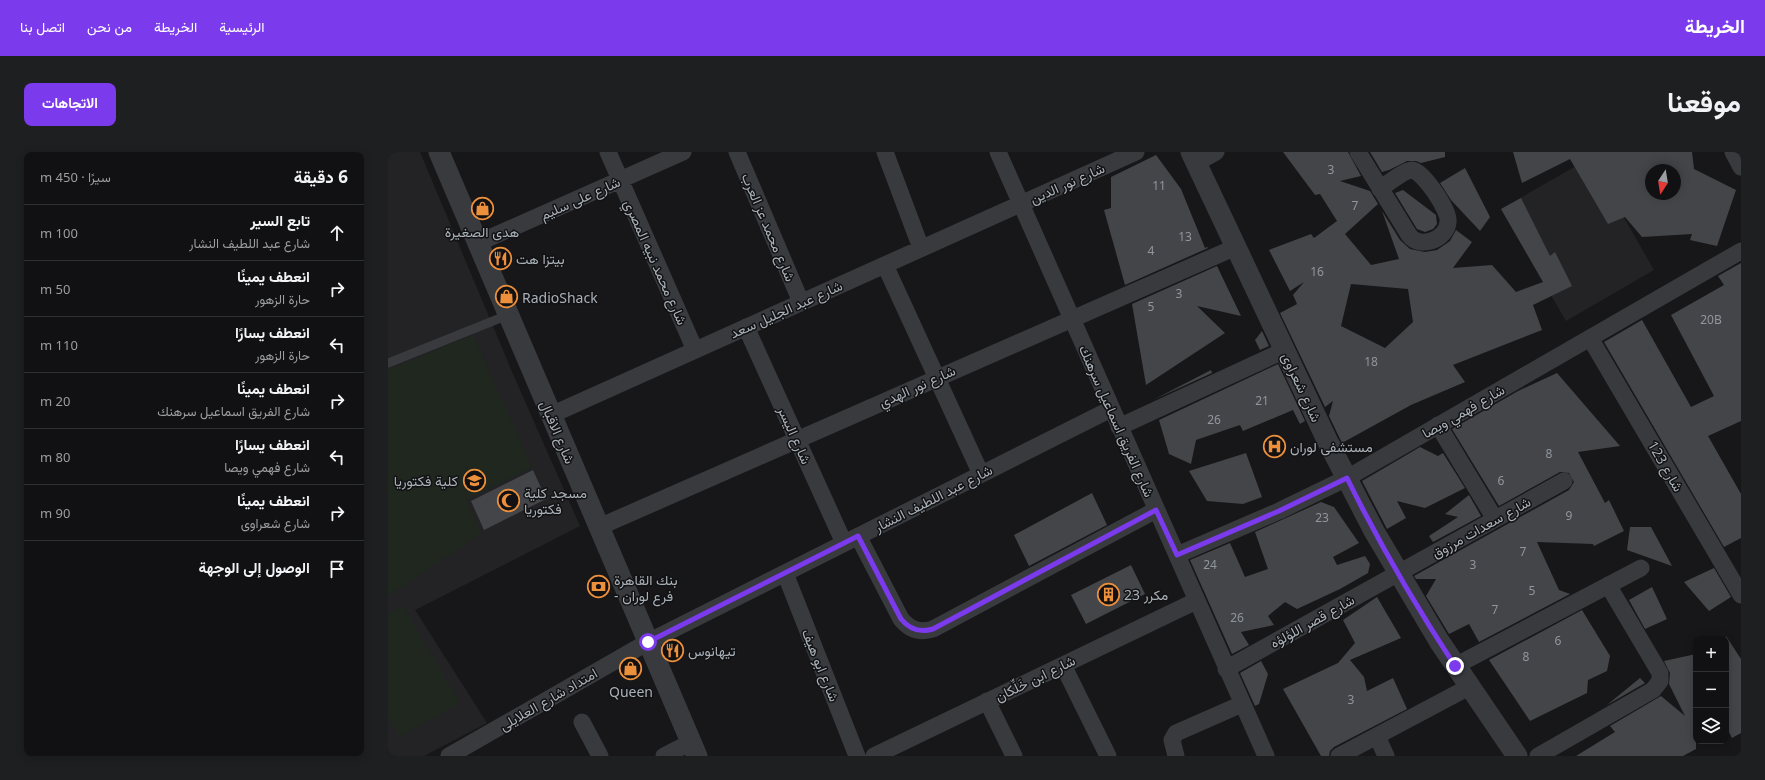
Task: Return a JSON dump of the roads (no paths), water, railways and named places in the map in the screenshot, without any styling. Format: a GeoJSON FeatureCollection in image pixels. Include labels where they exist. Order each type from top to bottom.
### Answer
{"type":"FeatureCollection","features":[{"type":"Feature","properties":{"kind":"street","name":"شارع الاقبال"},"geometry":{"type":"LineString","coordinates":[[439,152],[694,749]]}},
{"type":"Feature","properties":{"kind":"street","name":"شارع محمد نبيه المصري"},"geometry":{"type":"LineString","coordinates":[[608,152],[695,350]]}},
{"type":"Feature","properties":{"kind":"street","name":"شارع على سليم"},"geometry":{"type":"LineString","coordinates":[[478,243],[682,152]]}},
{"type":"Feature","properties":{"kind":"street","name":"شارع محمد عز العرب"},"geometry":{"type":"LineString","coordinates":[[737,152],[801,302]]}},
{"type":"Feature","properties":{"kind":"street"},"geometry":{"type":"LineString","coordinates":[[885,152],[921,248]]}},
{"type":"Feature","properties":{"kind":"street","name":"شارع الفريق اسماعيل سرهنك"},"geometry":{"type":"LineString","coordinates":[[998,152],[1226,669],[1266,756]]}},
{"type":"Feature","properties":{"kind":"street","name":"شارع نور الدين"},"geometry":{"type":"LineString","coordinates":[[1021,204],[1136,152]]}},
{"type":"Feature","properties":{"kind":"street"},"geometry":{"type":"LineString","coordinates":[[1194,157],[1216,152]]}},
{"type":"Feature","properties":{"kind":"street"},"geometry":{"type":"LineString","coordinates":[[1358,152],[1380,189]]}},
{"type":"Feature","properties":{"kind":"street"},"geometry":{"type":"LineString","coordinates":[[1733,152],[1741,167]]}},
{"type":"Feature","properties":{"kind":"street","name":"شارع شعراوى"},"geometry":{"type":"LineString","coordinates":[[1194,157],[1285,350],[1374,531],[1455,666],[1517,756]]}},
{"type":"Feature","properties":{"kind":"street","name":"شارع عبد الجليل سعد"},"geometry":{"type":"LineString","coordinates":[[551,415],[1021,204]]}},
{"type":"Feature","properties":{"kind":"street","name":"شارع نور الهدي"},"geometry":{"type":"LineString","coordinates":[[599,526],[1236,247]]}},
{"type":"Feature","properties":{"kind":"street","name":"شارع فهمي ويصا"},"geometry":{"type":"LineString","coordinates":[[1177,555],[1279,511],[1347,478],[1741,251]]}},
{"type":"Feature","properties":{"kind":"street"},"geometry":{"type":"LineString","coordinates":[[885,265],[981,474]]}},
{"type":"Feature","properties":{"kind":"street","name":"شارع اليسر"},"geometry":{"type":"LineString","coordinates":[[746,327],[797,439],[851,540],[901,619],[912,629],[926,631],[933,629],[1156,510]]}},
{"type":"Feature","properties":{"kind":"street","name":"شارع 123"},"geometry":{"type":"LineString","coordinates":[[1590,338],[1741,595]]}},
{"type":"Feature","properties":{"kind":"street"},"geometry":{"type":"LineString","coordinates":[[1120,427],[1285,350]]}},
{"type":"Feature","properties":{"kind":"street","name":"شارع عبد اللطيف النشار"},"geometry":{"type":"LineString","coordinates":[[648,642],[1111,409]]}},
{"type":"Feature","properties":{"kind":"street"},"geometry":{"type":"LineString","coordinates":[[1438,425],[1495,520]]}},
{"type":"Feature","properties":{"kind":"street","name":"شارع سعدات مرزوق"},"geometry":{"type":"LineString","coordinates":[[1398,573],[1564,481]]}},
{"type":"Feature","properties":{"kind":"street"},"geometry":{"type":"LineString","coordinates":[[1455,666],[1641,568]]}},
{"type":"Feature","properties":{"kind":"street","name":"شارع ابو هيف"},"geometry":{"type":"LineString","coordinates":[[785,573],[857,756]]}},
{"type":"Feature","properties":{"kind":"street","name":"شارع قصر اللؤلؤه"},"geometry":{"type":"LineString","coordinates":[[1226,669],[1398,573]]}},
{"type":"Feature","properties":{"kind":"street"},"geometry":{"type":"LineString","coordinates":[[1538,756],[1653,690],[1660,681],[1660,673],[1608,585]]}},
{"type":"Feature","properties":{"kind":"street","name":"شارع ابن خَلِّكان"},"geometry":{"type":"LineString","coordinates":[[874,756],[1196,601]]}},
{"type":"Feature","properties":{"kind":"street","name":"امتداد شارع العلايلى"},"geometry":{"type":"LineString","coordinates":[[449,756],[648,642]]}},
{"type":"Feature","properties":{"kind":"street"},"geometry":{"type":"LineString","coordinates":[[1063,665],[1108,756]]}},
{"type":"Feature","properties":{"kind":"street"},"geometry":{"type":"LineString","coordinates":[[1339,756],[1469,687]]}},
{"type":"Feature","properties":{"kind":"street"},"geometry":{"type":"LineString","coordinates":[[987,701],[1014,756]]}},
{"type":"Feature","properties":{"kind":"street"},"geometry":{"type":"LineString","coordinates":[[1176,756],[1172,740],[1176,733],[1242,704]]}},
{"type":"Feature","properties":{"kind":"street"},"geometry":{"type":"LineString","coordinates":[[582,722],[600,756]]}},
{"type":"Feature","properties":{"kind":"street"},"geometry":{"type":"LineString","coordinates":[[1377,736],[1386,756]]}},
{"type":"Feature","properties":{"kind":"street"},"geometry":{"type":"LineString","coordinates":[[664,756],[694,749]]}},
{"type":"Feature","properties":{"kind":"lane"},"geometry":{"type":"LineString","coordinates":[[388,363],[508,315]]}},
{"type":"Feature","properties":{"kind":"place","name":"هدى الصغيرة"},"geometry":{"type":"Point","coordinates":[482,209]}},
{"type":"Feature","properties":{"kind":"place","name":"بيتزا هت"},"geometry":{"type":"Point","coordinates":[501,258]}},
{"type":"Feature","properties":{"kind":"place","name":"RadioShack"},"geometry":{"type":"Point","coordinates":[507,297]}},
{"type":"Feature","properties":{"kind":"place","name":"مستشفى لوران"},"geometry":{"type":"Point","coordinates":[1275,446]}},
{"type":"Feature","properties":{"kind":"place","name":"كلية فكتوريا"},"geometry":{"type":"Point","coordinates":[474,480]}},
{"type":"Feature","properties":{"kind":"place","name":"مسجد كلية فكتوريا"},"geometry":{"type":"Point","coordinates":[508,500]}},
{"type":"Feature","properties":{"kind":"place","name":"بنك القاهرة - فرع لوران"},"geometry":{"type":"Point","coordinates":[599,587]}},
{"type":"Feature","properties":{"kind":"place","name":"23 مكرر"},"geometry":{"type":"Point","coordinates":[1108,594]}},
{"type":"Feature","properties":{"kind":"place","name":"تيهانوس"},"geometry":{"type":"Point","coordinates":[672,650]}},
{"type":"Feature","properties":{"kind":"place","name":"Queen"},"geometry":{"type":"Point","coordinates":[631,669]}}]}
